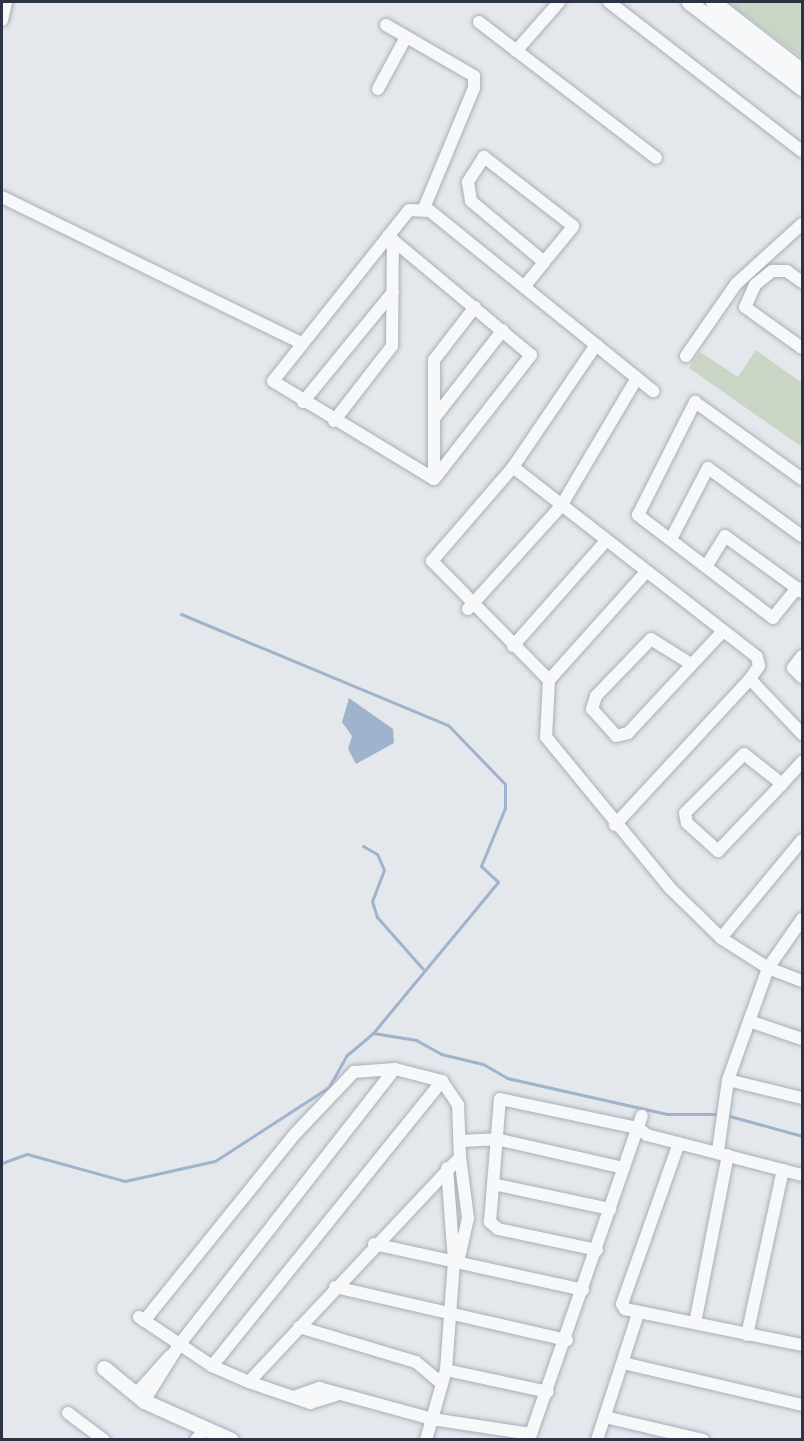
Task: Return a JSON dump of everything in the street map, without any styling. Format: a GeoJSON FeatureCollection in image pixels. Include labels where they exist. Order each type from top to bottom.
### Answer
{"type":"FeatureCollection","features":[{"type":"Feature","properties":{"kind":"street"},"geometry":{"type":"LineString","coordinates":[[2,20],[6,2]]}},
{"type":"Feature","properties":{"kind":"street"},"geometry":{"type":"LineString","coordinates":[[516,51],[559,2]]}},
{"type":"Feature","properties":{"kind":"street"},"geometry":{"type":"LineString","coordinates":[[609,2],[802,152]]}},
{"type":"Feature","properties":{"kind":"street"},"geometry":{"type":"LineString","coordinates":[[689,2],[802,88]]}},
{"type":"Feature","properties":{"kind":"street"},"geometry":{"type":"LineString","coordinates":[[712,2],[802,71]]}},
{"type":"Feature","properties":{"kind":"street"},"geometry":{"type":"LineString","coordinates":[[479,22],[656,158]]}},
{"type":"Feature","properties":{"kind":"street"},"geometry":{"type":"LineString","coordinates":[[387,26],[474,82],[424,208]]}},
{"type":"Feature","properties":{"kind":"street"},"geometry":{"type":"LineString","coordinates":[[378,89],[406,37]]}},
{"type":"Feature","properties":{"kind":"street"},"geometry":{"type":"LineString","coordinates":[[524,287],[544,262],[572,224],[484,157],[468,182],[471,201],[544,262]]}},
{"type":"Feature","properties":{"kind":"street"},"geometry":{"type":"LineString","coordinates":[[2,196],[302,343]]}},
{"type":"Feature","properties":{"kind":"street"},"geometry":{"type":"LineString","coordinates":[[434,479],[334,421],[273,381],[390,238],[409,210],[424,208],[653,391]]}},
{"type":"Feature","properties":{"kind":"street"},"geometry":{"type":"LineString","coordinates":[[686,356],[736,284],[802,224]]}},
{"type":"Feature","properties":{"kind":"street"},"geometry":{"type":"LineString","coordinates":[[334,421],[392,346],[393,292],[390,238]]}},
{"type":"Feature","properties":{"kind":"street"},"geometry":{"type":"LineString","coordinates":[[390,238],[503,330],[531,356],[434,479]]}},
{"type":"Feature","properties":{"kind":"street"},"geometry":{"type":"LineString","coordinates":[[802,282],[787,271],[772,271],[755,285],[745,306],[802,348]]}},
{"type":"Feature","properties":{"kind":"street"},"geometry":{"type":"LineString","coordinates":[[303,402],[393,292]]}},
{"type":"Feature","properties":{"kind":"street"},"geometry":{"type":"LineString","coordinates":[[434,479],[434,360],[475,307]]}},
{"type":"Feature","properties":{"kind":"street"},"geometry":{"type":"LineString","coordinates":[[435,417],[503,330]]}},
{"type":"Feature","properties":{"kind":"street"},"geometry":{"type":"LineString","coordinates":[[549,680],[470,607],[432,561],[513,467],[596,345]]}},
{"type":"Feature","properties":{"kind":"street"},"geometry":{"type":"LineString","coordinates":[[470,607],[561,506],[637,378]]}},
{"type":"Feature","properties":{"kind":"street"},"geometry":{"type":"LineString","coordinates":[[707,565],[725,536],[800,590],[773,618],[707,565],[638,515],[695,402],[802,479]]}},
{"type":"Feature","properties":{"kind":"street"},"geometry":{"type":"LineString","coordinates":[[513,467],[757,657],[759,666],[750,679],[615,825]]}},
{"type":"Feature","properties":{"kind":"street"},"geometry":{"type":"LineString","coordinates":[[671,539],[708,468],[802,536]]}},
{"type":"Feature","properties":{"kind":"street"},"geometry":{"type":"LineString","coordinates":[[513,646],[606,541]]}},
{"type":"Feature","properties":{"kind":"street"},"geometry":{"type":"LineString","coordinates":[[646,572],[549,680],[546,737],[615,825],[721,938],[768,968],[802,981]]}},
{"type":"Feature","properties":{"kind":"street"},"geometry":{"type":"LineString","coordinates":[[691,664],[651,639],[596,696],[592,709],[622,736],[723,631]]}},
{"type":"Feature","properties":{"kind":"street"},"geometry":{"type":"LineString","coordinates":[[802,656],[793,668],[802,677]]}},
{"type":"Feature","properties":{"kind":"street"},"geometry":{"type":"LineString","coordinates":[[750,679],[802,734]]}},
{"type":"Feature","properties":{"kind":"street"},"geometry":{"type":"LineString","coordinates":[[782,784],[744,754],[685,813],[687,823],[718,851],[782,784],[802,762]]}},
{"type":"Feature","properties":{"kind":"street"},"geometry":{"type":"LineString","coordinates":[[721,938],[802,840]]}},
{"type":"Feature","properties":{"kind":"street"},"geometry":{"type":"LineString","coordinates":[[695,1323],[723,1153],[722,1121],[728,1080],[768,968],[801,924]]}},
{"type":"Feature","properties":{"kind":"street"},"geometry":{"type":"LineString","coordinates":[[749,1021],[802,1039]]}},
{"type":"Feature","properties":{"kind":"street"},"geometry":{"type":"LineString","coordinates":[[140,1398],[395,1069]]}},
{"type":"Feature","properties":{"kind":"street"},"geometry":{"type":"LineString","coordinates":[[426,1440],[432,1419],[442,1384],[446,1370],[449,1312],[456,1262],[468,1218],[460,1157],[458,1104],[442,1081],[395,1069],[354,1072],[295,1134],[142,1319],[176,1349],[249,1382],[294,1397],[319,1403],[336,1395],[432,1419],[526,1437],[536,1429],[640,1122]]}},
{"type":"Feature","properties":{"kind":"street"},"geometry":{"type":"LineString","coordinates":[[728,1080],[802,1098]]}},
{"type":"Feature","properties":{"kind":"street"},"geometry":{"type":"LineString","coordinates":[[212,1366],[442,1081]]}},
{"type":"Feature","properties":{"kind":"street"},"geometry":{"type":"LineString","coordinates":[[597,1250],[498,1229],[490,1222],[496,1138],[503,1097],[640,1122],[679,1143],[802,1175]]}},
{"type":"Feature","properties":{"kind":"street"},"geometry":{"type":"LineString","coordinates":[[461,1141],[496,1138],[624,1168]]}},
{"type":"Feature","properties":{"kind":"street"},"geometry":{"type":"LineString","coordinates":[[679,1143],[622,1304],[638,1314],[802,1345]]}},
{"type":"Feature","properties":{"kind":"street"},"geometry":{"type":"LineString","coordinates":[[249,1382],[374,1244],[447,1167],[460,1157]]}},
{"type":"Feature","properties":{"kind":"street"},"geometry":{"type":"LineString","coordinates":[[447,1167],[456,1262]]}},
{"type":"Feature","properties":{"kind":"street"},"geometry":{"type":"LineString","coordinates":[[747,1335],[783,1170]]}},
{"type":"Feature","properties":{"kind":"street"},"geometry":{"type":"LineString","coordinates":[[493,1184],[610,1209]]}},
{"type":"Feature","properties":{"kind":"street"},"geometry":{"type":"LineString","coordinates":[[374,1244],[583,1290]]}},
{"type":"Feature","properties":{"kind":"street"},"geometry":{"type":"LineString","coordinates":[[335,1287],[567,1340]]}},
{"type":"Feature","properties":{"kind":"street"},"geometry":{"type":"LineString","coordinates":[[597,1440],[638,1314]]}},
{"type":"Feature","properties":{"kind":"street"},"geometry":{"type":"LineString","coordinates":[[299,1327],[416,1362],[442,1384]]}},
{"type":"Feature","properties":{"kind":"street"},"geometry":{"type":"LineString","coordinates":[[623,1363],[802,1405]]}},
{"type":"Feature","properties":{"kind":"street"},"geometry":{"type":"LineString","coordinates":[[104,1368],[140,1398],[200,1435],[231,1440]]}},
{"type":"Feature","properties":{"kind":"street"},"geometry":{"type":"LineString","coordinates":[[446,1370],[548,1392]]}},
{"type":"Feature","properties":{"kind":"street"},"geometry":{"type":"LineString","coordinates":[[68,1413],[104,1440]]}},
{"type":"Feature","properties":{"kind":"street"},"geometry":{"type":"LineString","coordinates":[[605,1417],[704,1440]]}},
{"type":"Feature","properties":{"kind":"green space"},"geometry":{"type":"Polygon","coordinates":[[[728,2],[802,2],[802,58],[728,2]]]}},
{"type":"Feature","properties":{"kind":"green space"},"geometry":{"type":"Polygon","coordinates":[[[756,350],[802,383],[802,447],[689,368],[700,352],[738,377],[756,350]]]}},
{"type":"Feature","properties":{"kind":"water"},"geometry":{"type":"Polygon","coordinates":[[[349,698],[393,729],[394,743],[356,764],[348,749],[352,736],[342,722],[349,698]]]}},
{"type":"Feature","properties":{"kind":"waterway"},"geometry":{"type":"LineString","coordinates":[[181,614],[448,725],[505,784],[505,808],[481,866],[498,882],[373,1033]]}},
{"type":"Feature","properties":{"kind":"waterway"},"geometry":{"type":"LineString","coordinates":[[363,846],[377,854],[384,870],[372,901],[377,917],[423,969]]}},
{"type":"Feature","properties":{"kind":"waterway"},"geometry":{"type":"LineString","coordinates":[[2,1163],[27,1154],[125,1181],[215,1161],[329,1087],[347,1055],[373,1033],[416,1040],[441,1054],[483,1064],[507,1078],[667,1114],[719,1114]]}},
{"type":"Feature","properties":{"kind":"waterway"},"geometry":{"type":"LineString","coordinates":[[726,1115],[802,1136]]}}]}
